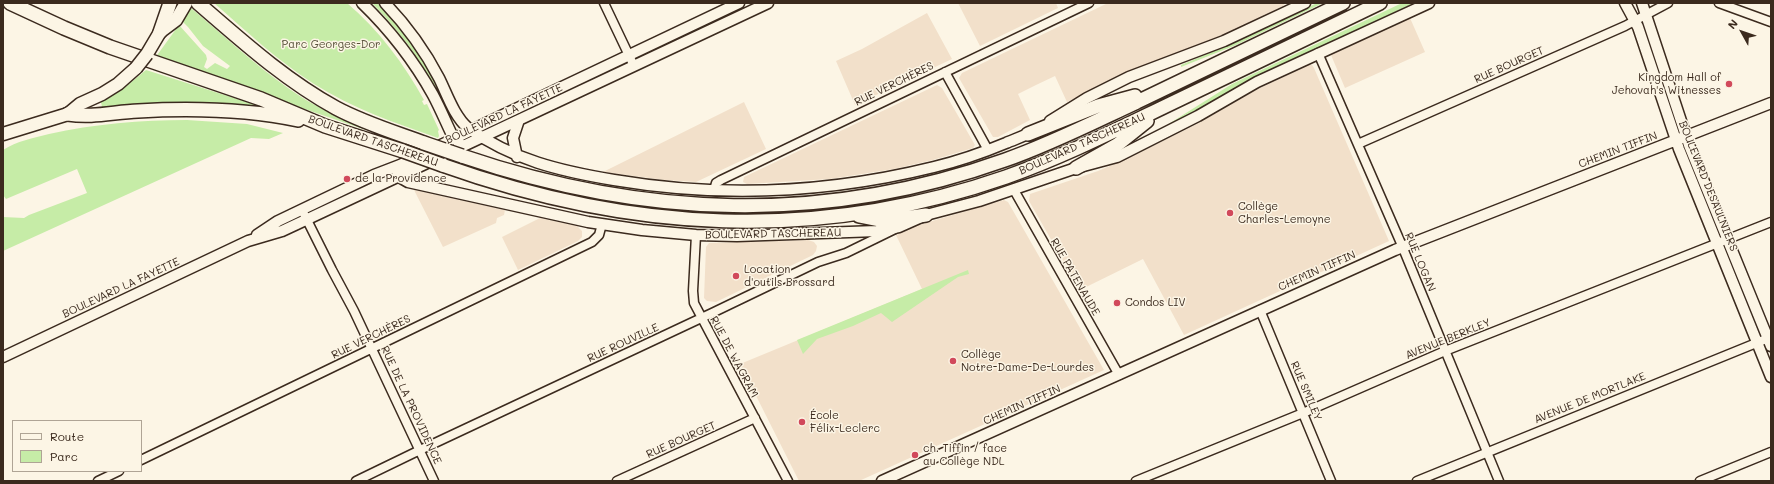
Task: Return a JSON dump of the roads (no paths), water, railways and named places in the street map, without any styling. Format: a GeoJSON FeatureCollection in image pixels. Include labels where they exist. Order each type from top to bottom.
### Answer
{"type":"FeatureCollection","features":[{"type":"Feature","properties":{"kind":"highway","name":"BOULEVARD TASCHEREAU"},"geometry":{"type":"LineString","coordinates":[[10,3],[110,47],[261,99],[325,126],[403,151],[490,182],[542,196],[592,207],[640,215],[690,220],[752,221],[810,219],[850,215],[924,201],[1004,178],[1072,151],[1380,3]]}},
{"type":"Feature","properties":{"kind":"highway"},"geometry":{"type":"LineString","coordinates":[[160,32],[170,3]]}},
{"type":"Feature","properties":{"kind":"highway","name":"BOULEVARD TASCHEREAU"},"geometry":{"type":"LineString","coordinates":[[198,3],[266,61],[311,93],[336,108],[365,122],[424,142],[464,150],[509,171],[565,186],[635,199],[724,205],[812,202],[894,191],[940,180],[984,167],[1060,139],[1343,3]]}},
{"type":"Feature","properties":{"kind":"highway"},"geometry":{"type":"LineString","coordinates":[[1028,134],[1098,106],[1166,88]]}},
{"type":"Feature","properties":{"kind":"highway"},"geometry":{"type":"LineString","coordinates":[[1076,168],[1117,145],[1167,106]]}},
{"type":"Feature","properties":{"kind":"highway"},"geometry":{"type":"LineString","coordinates":[[68,114],[85,117],[137,111],[214,110],[279,117],[325,126]]}},
{"type":"Feature","properties":{"kind":"highway"},"geometry":{"type":"LineString","coordinates":[[850,215],[884,222],[926,215]]}},
{"type":"Feature","properties":{"kind":"main road"},"geometry":{"type":"LineString","coordinates":[[3,134],[68,114],[80,104],[102,94],[118,84],[136,68],[147,54],[160,32],[176,20],[186,3]]}},
{"type":"Feature","properties":{"kind":"street"},"geometry":{"type":"LineString","coordinates":[[362,3],[392,34],[416,67],[433,95],[454,139],[464,150]]}},
{"type":"Feature","properties":{"kind":"street"},"geometry":{"type":"LineString","coordinates":[[604,3],[634,66]]}},
{"type":"Feature","properties":{"kind":"street","name":"BOULEVARD LA FAYETTE"},"geometry":{"type":"LineString","coordinates":[[248,240],[282,231],[307,220],[397,172],[471,130],[739,3]]}},
{"type":"Feature","properties":{"kind":"street","name":"BOULEVARD LA FAYETTE"},"geometry":{"type":"LineString","coordinates":[[3,357],[248,240],[278,221],[374,175],[397,172],[464,150],[483,137],[768,3]]}},
{"type":"Feature","properties":{"kind":"street","name":"RUE VERCHÈRES"},"geometry":{"type":"LineString","coordinates":[[714,190],[716,184],[721,180],[1089,3]]}},
{"type":"Feature","properties":{"kind":"street","name":"BOULEVARD TASCHEREAU"},"geometry":{"type":"LineString","coordinates":[[397,172],[404,181],[410,183],[602,224],[696,235],[776,236],[878,231],[900,227],[926,215],[1014,190],[1076,168],[1112,159],[1201,115],[1252,85],[1318,53],[1429,3]]}},
{"type":"Feature","properties":{"kind":"street","name":"BOULEVARD DESAULNIERS"},"geometry":{"type":"LineString","coordinates":[[1625,3],[1635,20],[1676,141],[1771,377]]}},
{"type":"Feature","properties":{"kind":"street","name":"BOULEVARD DESAULNIERS"},"geometry":{"type":"LineString","coordinates":[[1642,3],[1686,136],[1770,340]]}},
{"type":"Feature","properties":{"kind":"street","name":"RUE BOURGET"},"geometry":{"type":"LineString","coordinates":[[1358,144],[1646,15],[1668,3]]}},
{"type":"Feature","properties":{"kind":"street"},"geometry":{"type":"LineString","coordinates":[[1719,3],[1771,22]]}},
{"type":"Feature","properties":{"kind":"street"},"geometry":{"type":"LineString","coordinates":[[389,4],[422,50],[462,122],[471,130],[517,157],[562,170],[602,178],[663,187],[714,190],[781,190],[853,184],[931,168],[988,150],[1028,134],[1087,98],[1128,77],[1218,44],[1300,4]]}},
{"type":"Feature","properties":{"kind":"street","name":"RUE LOGAN"},"geometry":{"type":"LineString","coordinates":[[1318,53],[1402,247],[1499,481]]}},
{"type":"Feature","properties":{"kind":"street"},"geometry":{"type":"LineString","coordinates":[[945,72],[988,150]]}},
{"type":"Feature","properties":{"kind":"street","name":"CHEMIN TIFFIN"},"geometry":{"type":"LineString","coordinates":[[882,481],[1402,247],[1771,103]]}},
{"type":"Feature","properties":{"kind":"street"},"geometry":{"type":"LineString","coordinates":[[517,157],[513,138],[519,120]]}},
{"type":"Feature","properties":{"kind":"street","name":"RUE PATENAUDE"},"geometry":{"type":"LineString","coordinates":[[1014,190],[1119,375]]}},
{"type":"Feature","properties":{"kind":"street","name":"RUE DE LA PROVIDENCE"},"geometry":{"type":"LineString","coordinates":[[302,209],[373,348],[434,481]]}},
{"type":"Feature","properties":{"kind":"street","name":"AVENUE BERKLEY"},"geometry":{"type":"LineString","coordinates":[[1136,481],[1445,351],[1771,222]]}},
{"type":"Feature","properties":{"kind":"street","name":"RUE VERCHÈRES"},"geometry":{"type":"LineString","coordinates":[[142,460],[592,242],[599,235],[602,224]]}},
{"type":"Feature","properties":{"kind":"street","name":"RUE ROUVILLE"},"geometry":{"type":"LineString","coordinates":[[356,481],[818,262],[846,253],[900,227]]}},
{"type":"Feature","properties":{"kind":"street","name":"RUE DE WAGRAM"},"geometry":{"type":"LineString","coordinates":[[696,235],[693,300],[788,481]]}},
{"type":"Feature","properties":{"kind":"street","name":"RUE SMILEY"},"geometry":{"type":"LineString","coordinates":[[1260,310],[1331,481]]}},
{"type":"Feature","properties":{"kind":"street","name":"AVENUE DE MORTLAKE"},"geometry":{"type":"LineString","coordinates":[[1417,481],[1757,342],[1770,340]]}},
{"type":"Feature","properties":{"kind":"street","name":"RUE BOURGET"},"geometry":{"type":"LineString","coordinates":[[617,481],[755,418]]}},
{"type":"Feature","properties":{"kind":"street"},"geometry":{"type":"LineString","coordinates":[[1700,481],[1771,452]]}},
{"type":"Feature","properties":{"kind":"street"},"geometry":{"type":"LineString","coordinates":[[98,481],[117,472]]}},
{"type":"Feature","properties":{"kind":"place","name":"Kingdom Hall of Jehovah's Witnesses"},"geometry":{"type":"Point","coordinates":[1729,84]}},
{"type":"Feature","properties":{"kind":"place","name":"de la Providence"},"geometry":{"type":"Point","coordinates":[347,179]}},
{"type":"Feature","properties":{"kind":"place","name":"Collège Charles-Lemoyne"},"geometry":{"type":"Point","coordinates":[1230,213]}},
{"type":"Feature","properties":{"kind":"place","name":"Location d'outils Brossard"},"geometry":{"type":"Point","coordinates":[736,276]}},
{"type":"Feature","properties":{"kind":"place","name":"Condos LIV"},"geometry":{"type":"Point","coordinates":[1117,303]}},
{"type":"Feature","properties":{"kind":"place","name":"Collège Notre-Dame-De-Lourdes"},"geometry":{"type":"Point","coordinates":[953,361]}},
{"type":"Feature","properties":{"kind":"place","name":"École Félix-Leclerc"},"geometry":{"type":"Point","coordinates":[802,422]}},
{"type":"Feature","properties":{"kind":"place","name":"ch. Tiffin / face au Collège NDL"},"geometry":{"type":"Point","coordinates":[915,455]}},
{"type":"Feature","properties":{"kind":"park label","name":"Parc Georges-Dor"},"geometry":{"type":"Point","coordinates":[331,45]}}]}
